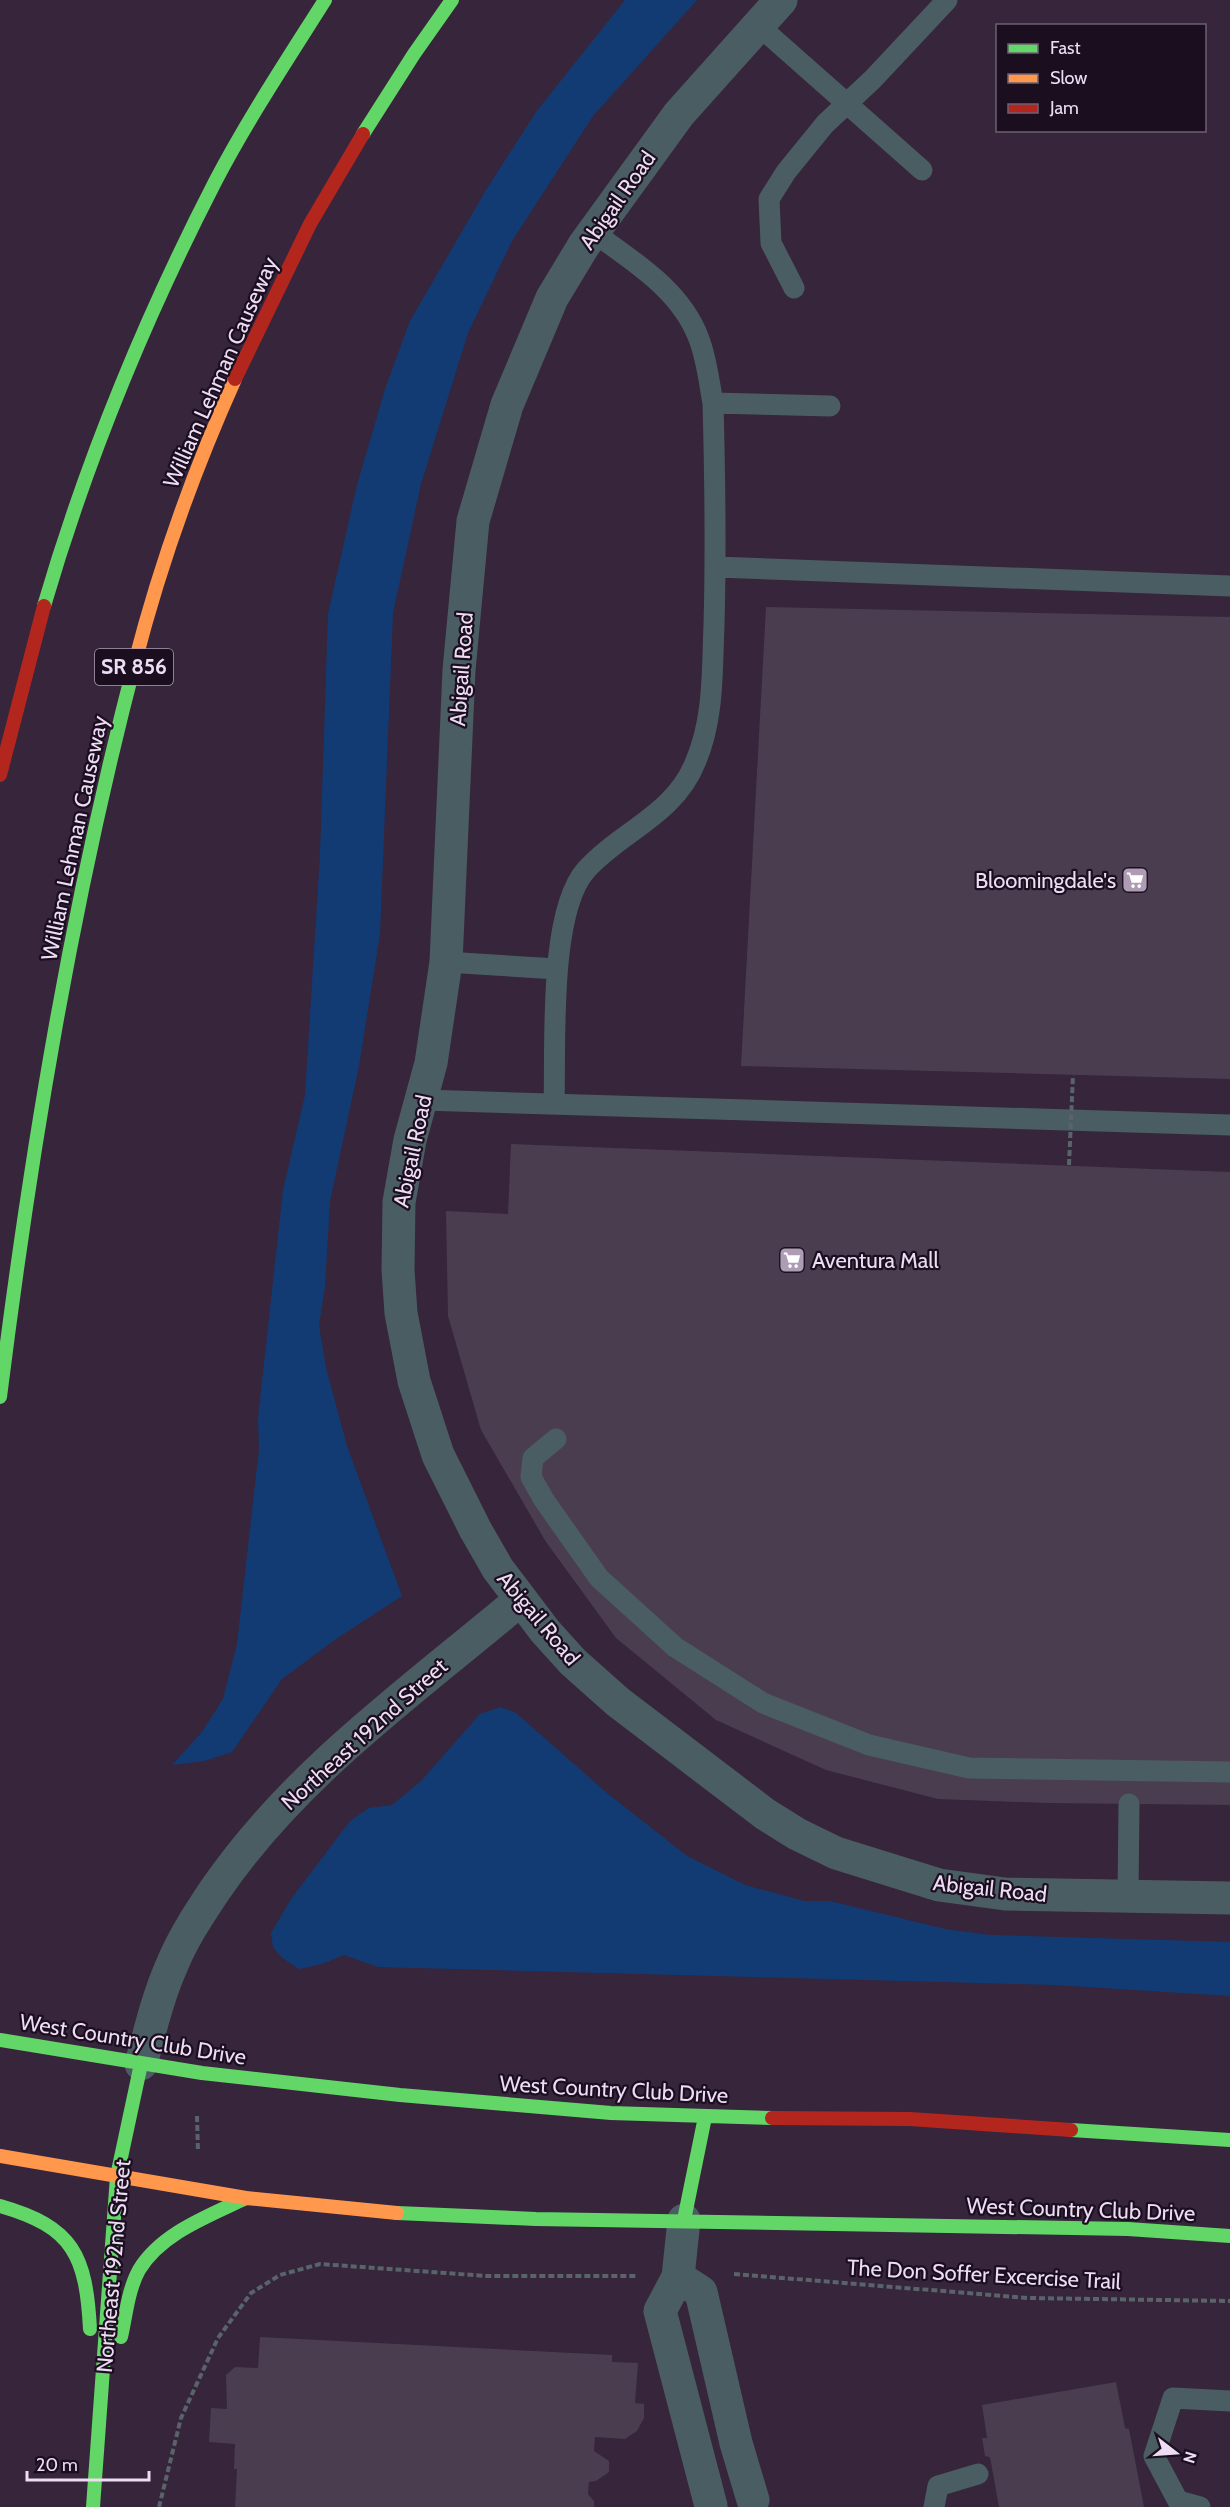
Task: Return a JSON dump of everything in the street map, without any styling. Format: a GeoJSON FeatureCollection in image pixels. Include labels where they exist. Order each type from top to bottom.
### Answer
{"type":"FeatureCollection","features":[{"type":"Feature","properties":{"kind":"main road"},"geometry":{"type":"LineString","coordinates":[[0,775],[23,683],[63,544],[110,412],[166,281],[232,153],[325,0]]}},
{"type":"Feature","properties":{"kind":"main road","name":"William Lehman Causeway"},"geometry":{"type":"LineString","coordinates":[[0,1397],[22,1237],[83,880],[114,741],[174,536],[225,402],[285,271],[356,143],[452,0]]}},
{"type":"Feature","properties":{"kind":"main road","name":"West Country Club Drive"},"geometry":{"type":"LineString","coordinates":[[0,2040],[141,2064],[318,2086],[611,2114],[910,2119],[1230,2140]]}},
{"type":"Feature","properties":{"kind":"main road","name":"Northeast 192nd Street"},"geometry":{"type":"LineString","coordinates":[[93,2507],[117,2176],[141,2064]]}},
{"type":"Feature","properties":{"kind":"main road"},"geometry":{"type":"LineString","coordinates":[[684,2220],[705,2116]]}},
{"type":"Feature","properties":{"kind":"main road","name":"West Country Club Drive"},"geometry":{"type":"LineString","coordinates":[[0,2156],[246,2198],[408,2214],[536,2219],[1128,2229],[1230,2236]]}},
{"type":"Feature","properties":{"kind":"main road"},"geometry":{"type":"LineString","coordinates":[[100,2426],[134,2281],[146,2259],[170,2239],[246,2198]]}},
{"type":"Feature","properties":{"kind":"main road"},"geometry":{"type":"LineString","coordinates":[[0,2206],[25,2212],[48,2225],[69,2246],[80,2265],[86,2288],[100,2426]]}},
{"type":"Feature","properties":{"kind":"street","name":"Abigail Road"},"geometry":{"type":"LineString","coordinates":[[781,0],[679,114],[593,232],[552,298],[507,405],[473,521],[459,670],[446,962],[431,1063],[423,1100],[410,1140],[398,1219],[398,1270],[406,1347],[425,1419],[438,1455],[481,1539],[498,1569],[520,1600],[573,1662],[618,1702],[729,1788],[797,1834],[836,1853],[939,1886],[1005,1893],[1230,1898]]}},
{"type":"Feature","properties":{"kind":"street","name":"Northeast 192nd Street"},"geometry":{"type":"LineString","coordinates":[[141,2064],[153,2017],[172,1963],[199,1914],[247,1845],[314,1773],[395,1702],[520,1600]]}},
{"type":"Feature","properties":{"kind":"street"},"geometry":{"type":"LineString","coordinates":[[684,2220],[678,2277],[660,2311],[711,2507],[743,2498],[766,2503]]}},
{"type":"Feature","properties":{"kind":"street"},"geometry":{"type":"LineString","coordinates":[[678,2277],[701,2292],[736,2443],[766,2503]]}},
{"type":"Feature","properties":{"kind":"lane"},"geometry":{"type":"LineString","coordinates":[[795,288],[771,243],[769,199],[786,172],[825,124],[847,105],[947,0]]}},
{"type":"Feature","properties":{"kind":"lane"},"geometry":{"type":"LineString","coordinates":[[758,25],[922,170]]}},
{"type":"Feature","properties":{"kind":"lane"},"geometry":{"type":"LineString","coordinates":[[554,1104],[557,969],[568,905],[574,887],[585,871],[604,853],[663,809],[684,785],[704,741],[710,711],[716,567],[713,403],[699,339],[686,314],[654,276],[593,232]]}},
{"type":"Feature","properties":{"kind":"lane"},"geometry":{"type":"LineString","coordinates":[[713,403],[830,406]]}},
{"type":"Feature","properties":{"kind":"lane"},"geometry":{"type":"LineString","coordinates":[[716,567],[1230,585]]}},
{"type":"Feature","properties":{"kind":"lane"},"geometry":{"type":"LineString","coordinates":[[446,962],[557,969]]}},
{"type":"Feature","properties":{"kind":"lane"},"geometry":{"type":"LineString","coordinates":[[423,1100],[1230,1125]]}},
{"type":"Feature","properties":{"kind":"lane"},"geometry":{"type":"LineString","coordinates":[[556,1439],[533,1458],[531,1477],[544,1500],[599,1578],[675,1647],[763,1703],[869,1745],[969,1768],[1230,1772]]}},
{"type":"Feature","properties":{"kind":"lane"},"geometry":{"type":"LineString","coordinates":[[1128,1895],[1129,1804]]}},
{"type":"Feature","properties":{"kind":"lane"},"geometry":{"type":"LineString","coordinates":[[1200,2507],[1178,2501],[1154,2456],[1173,2398],[1230,2401]]}},
{"type":"Feature","properties":{"kind":"lane"},"geometry":{"type":"LineString","coordinates":[[934,2507],[938,2486],[978,2474]]}},
{"type":"Feature","properties":{"kind":"path"},"geometry":{"type":"LineString","coordinates":[[1069,1166],[1073,1075]]}},
{"type":"Feature","properties":{"kind":"path"},"geometry":{"type":"LineString","coordinates":[[197,2116],[198,2156]]}},
{"type":"Feature","properties":{"kind":"path"},"geometry":{"type":"LineString","coordinates":[[159,2507],[181,2418],[218,2338],[251,2293],[280,2275],[320,2264],[487,2276],[600,2275]]}},
{"type":"Feature","properties":{"kind":"path","name":"The Don Soffer Excercise Trail"},"geometry":{"type":"LineString","coordinates":[[737,2274],[1028,2298],[1230,2301]]}},
{"type":"Feature","properties":{"kind":"water"},"geometry":{"type":"Polygon","coordinates":[[[625,0],[697,0],[593,116],[512,241],[468,333],[421,484],[393,613],[380,934],[359,1066],[330,1201],[325,1287],[319,1325],[326,1368],[347,1446],[402,1596],[336,1639],[282,1679],[232,1752],[204,1761],[172,1765],[202,1732],[223,1699],[237,1644],[259,1449],[258,1418],[283,1190],[305,1095],[320,855],[328,614],[357,485],[385,389],[410,321],[486,190],[536,112],[625,0]]]}},
{"type":"Feature","properties":{"kind":"water"},"geometry":{"type":"Polygon","coordinates":[[[501,1707],[516,1713],[607,1793],[687,1856],[745,1885],[804,1901],[830,1901],[945,1929],[990,1935],[1230,1942],[1230,1996],[1055,1985],[378,1967],[344,1955],[322,1964],[299,1969],[281,1957],[273,1947],[271,1933],[291,1899],[350,1821],[369,1808],[392,1805],[421,1781],[480,1714],[501,1707]]]}},
{"type":"Feature","properties":{"kind":"building"},"geometry":{"type":"Polygon","coordinates":[[[766,607],[1230,617],[1230,1079],[741,1066],[766,607]]]}},
{"type":"Feature","properties":{"kind":"building"},"geometry":{"type":"Polygon","coordinates":[[[511,1144],[1230,1172],[1230,1805],[938,1799],[826,1770],[716,1720],[616,1638],[546,1542],[481,1430],[448,1316],[446,1211],[508,1214],[511,1144]]]}},
{"type":"Feature","properties":{"kind":"building"},"geometry":{"type":"Polygon","coordinates":[[[260,2337],[612,2355],[612,2362],[638,2363],[635,2403],[644,2404],[644,2418],[637,2431],[625,2439],[595,2437],[594,2451],[609,2461],[609,2472],[596,2481],[589,2482],[588,2494],[594,2501],[594,2507],[235,2507],[237,2469],[234,2469],[235,2444],[209,2442],[211,2408],[227,2409],[226,2375],[235,2367],[258,2368],[260,2337]]]}},
{"type":"Feature","properties":{"kind":"building"},"geometry":{"type":"Polygon","coordinates":[[[1116,2382],[1125,2428],[1129,2429],[1144,2507],[999,2507],[990,2457],[985,2456],[982,2438],[987,2438],[982,2405],[1116,2382]]]}},
{"type":"Feature","properties":{"kind":"traffic: fast"},"geometry":{"type":"LineString","coordinates":[[44,606],[79,497],[119,390],[189,233],[215,182],[268,90],[325,0]]}},
{"type":"Feature","properties":{"kind":"traffic: fast"},"geometry":{"type":"LineString","coordinates":[[363,134],[452,0]]}},
{"type":"Feature","properties":{"kind":"traffic: fast"},"geometry":{"type":"LineString","coordinates":[[0,1397],[25,1212],[56,1027],[92,844],[135,662]]}},
{"type":"Feature","properties":{"kind":"traffic: fast"},"geometry":{"type":"LineString","coordinates":[[0,2040],[202,2073],[400,2095],[611,2113],[772,2118]]}},
{"type":"Feature","properties":{"kind":"traffic: fast"},"geometry":{"type":"LineString","coordinates":[[93,2507],[117,2176],[141,2064]]}},
{"type":"Feature","properties":{"kind":"traffic: fast"},"geometry":{"type":"LineString","coordinates":[[684,2220],[705,2117]]}},
{"type":"Feature","properties":{"kind":"traffic: fast"},"geometry":{"type":"LineString","coordinates":[[1071,2130],[1230,2140]]}},
{"type":"Feature","properties":{"kind":"traffic: fast"},"geometry":{"type":"LineString","coordinates":[[121,2337],[132,2286],[148,2257],[187,2227],[246,2198]]}},
{"type":"Feature","properties":{"kind":"traffic: fast"},"geometry":{"type":"LineString","coordinates":[[0,2206],[25,2214],[45,2224],[60,2235],[71,2248],[85,2282],[90,2329]]}},
{"type":"Feature","properties":{"kind":"traffic: fast"},"geometry":{"type":"LineString","coordinates":[[397,2213],[536,2219],[1128,2229],[1230,2236]]}},
{"type":"Feature","properties":{"kind":"traffic: slow"},"geometry":{"type":"LineString","coordinates":[[135,662],[155,590],[179,518],[235,379]]}},
{"type":"Feature","properties":{"kind":"traffic: slow"},"geometry":{"type":"LineString","coordinates":[[0,2156],[246,2198],[397,2213]]}},
{"type":"Feature","properties":{"kind":"traffic: jam"},"geometry":{"type":"LineString","coordinates":[[235,379],[310,224],[363,134]]}},
{"type":"Feature","properties":{"kind":"traffic: jam"},"geometry":{"type":"LineString","coordinates":[[0,775],[44,606]]}},
{"type":"Feature","properties":{"kind":"traffic: jam"},"geometry":{"type":"LineString","coordinates":[[772,2118],[910,2119],[1071,2130]]}},
{"type":"Feature","properties":{"kind":"place","name":"Bloomingdale's"},"geometry":{"type":"Point","coordinates":[1135,880]}},
{"type":"Feature","properties":{"kind":"place","name":"Aventura Mall"},"geometry":{"type":"Point","coordinates":[792,1260]}}]}
